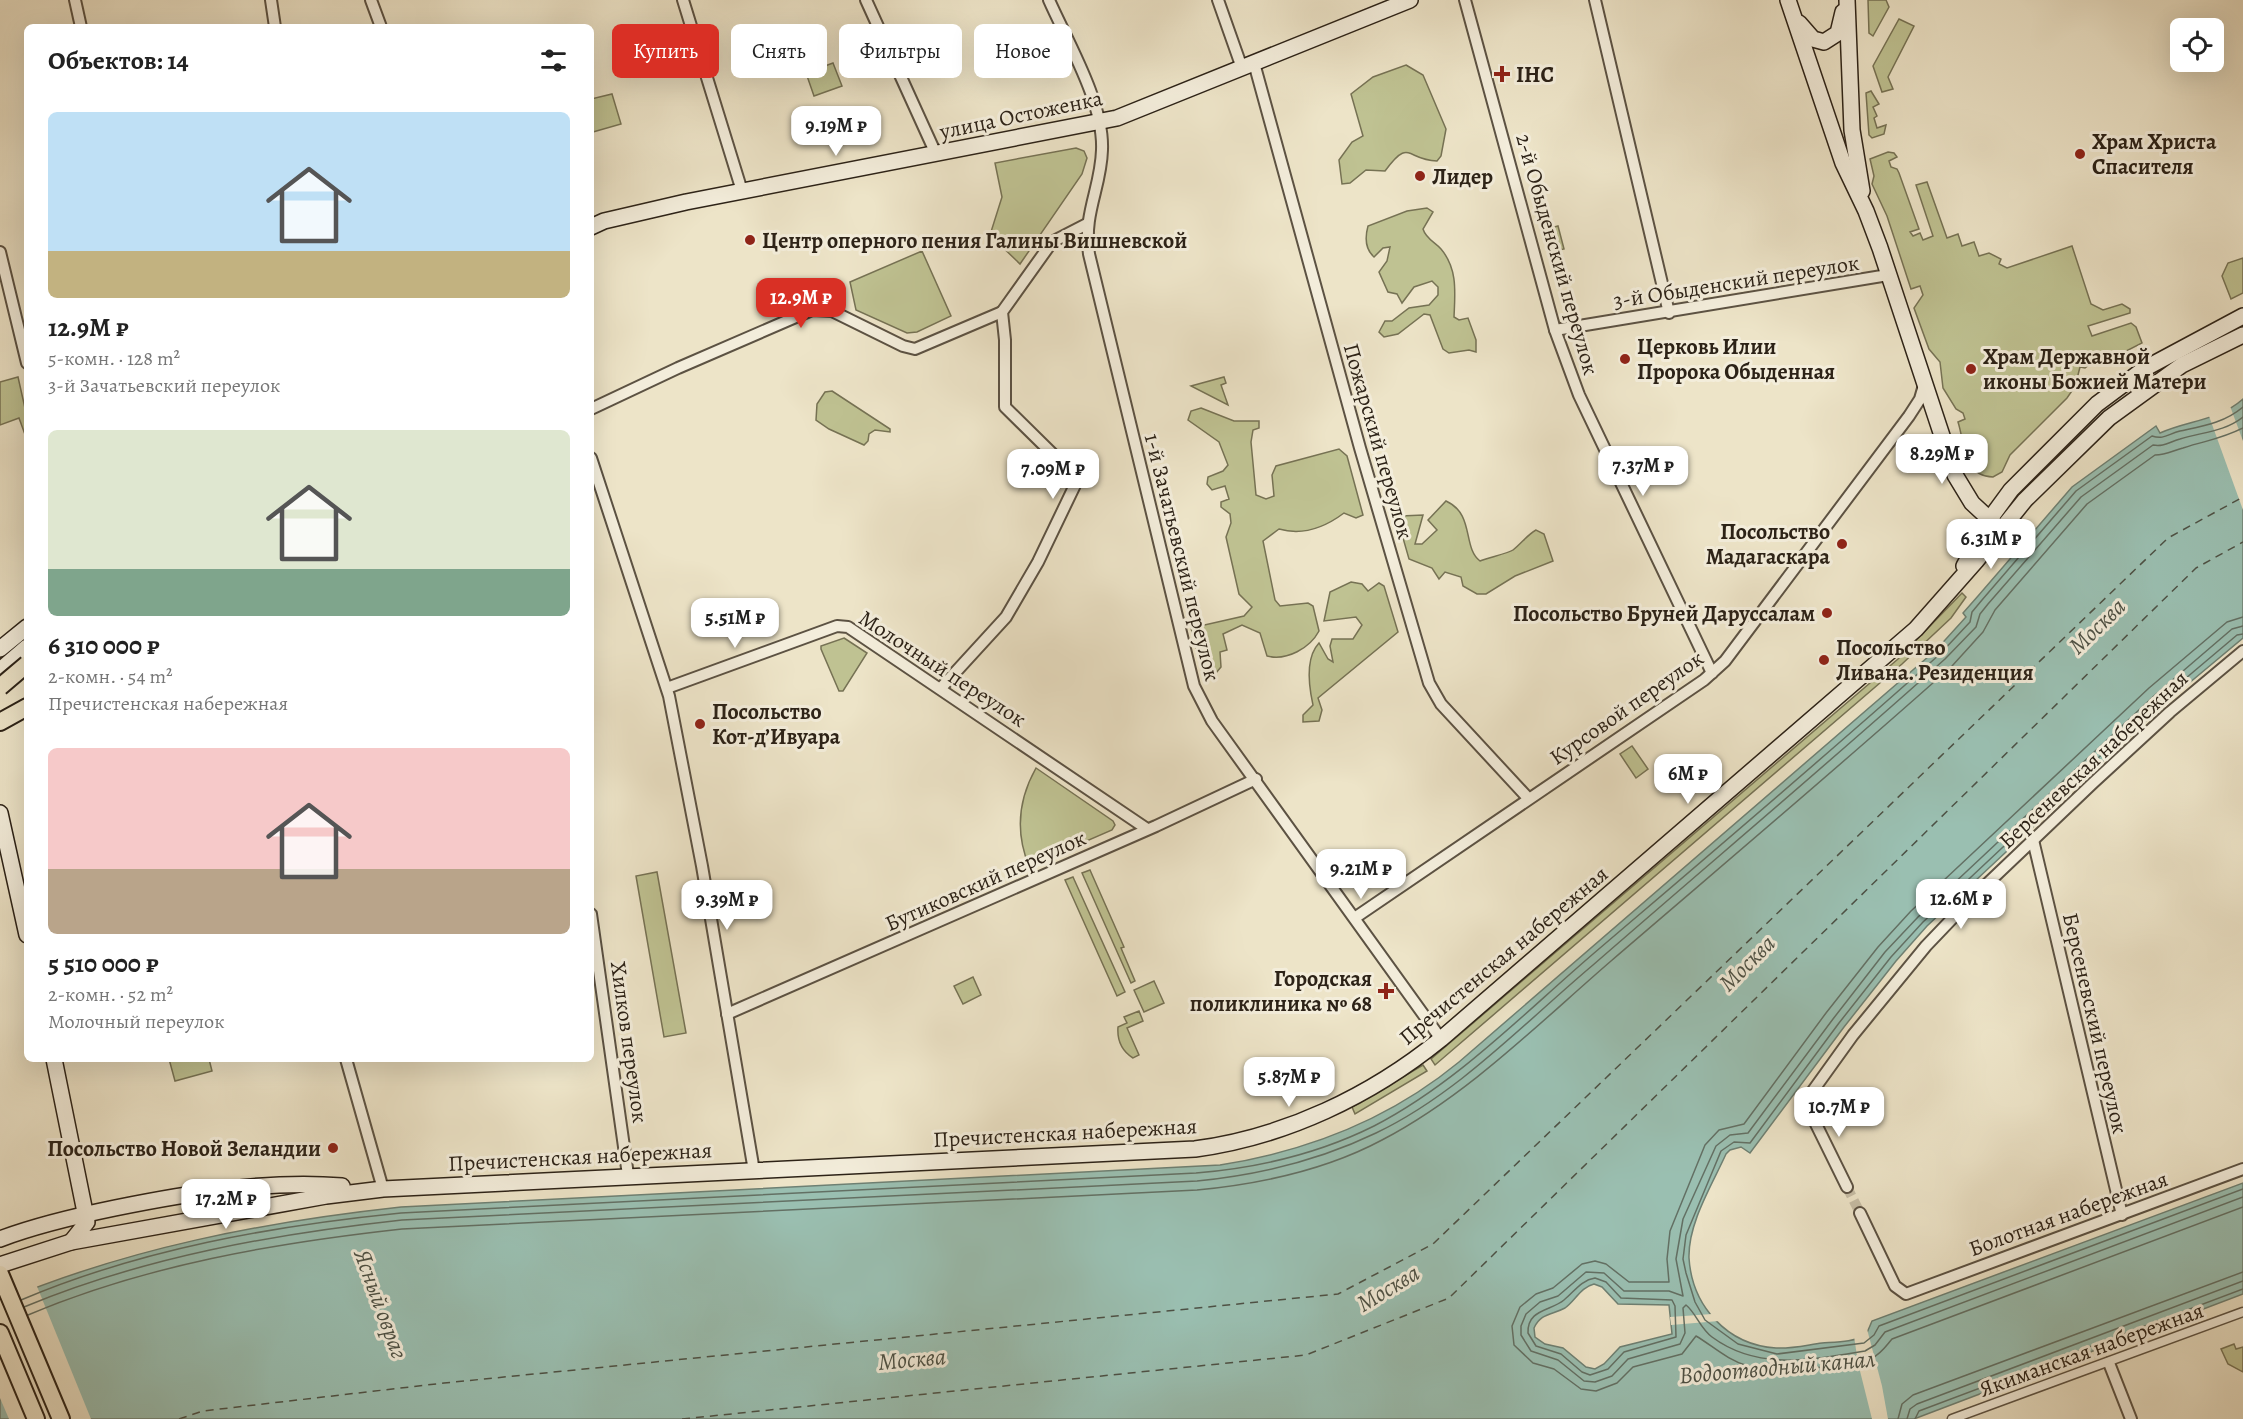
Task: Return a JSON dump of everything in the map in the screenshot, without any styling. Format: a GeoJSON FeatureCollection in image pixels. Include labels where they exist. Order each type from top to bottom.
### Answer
{"type":"FeatureCollection","features":[{"type":"Feature","properties":{"kind":"main road","name":"улица Остоженка"},"geometry":{"type":"LineString","coordinates":[[594,226],[615,219],[742,191],[1099,122],[1410,0]]}},
{"type":"Feature","properties":{"kind":"main road"},"geometry":{"type":"LineString","coordinates":[[1788,0],[1843,163],[1866,212],[1955,475],[1972,502],[1994,525]]}},
{"type":"Feature","properties":{"kind":"main road"},"geometry":{"type":"LineString","coordinates":[[1793,16],[1813,39],[1824,42],[1838,33],[1846,0]]}},
{"type":"Feature","properties":{"kind":"main road"},"geometry":{"type":"LineString","coordinates":[[1846,0],[1852,130],[1866,212]]}},
{"type":"Feature","properties":{"kind":"main road","name":"Пречистенская набережная"},"geometry":{"type":"LineString","coordinates":[[0,1265],[71,1242],[303,1200],[381,1189],[628,1175],[1149,1152],[1220,1146],[1254,1138],[1313,1116],[1389,1077],[1441,1040],[1908,636],[1953,588],[1994,525],[2012,490],[2041,457],[2110,393],[2175,351],[2243,316]]}},
{"type":"Feature","properties":{"kind":"main road","name":"Пречистенская набережная"},"geometry":{"type":"LineString","coordinates":[[1994,525],[2133,399],[2182,365],[2243,335]]}},
{"type":"Feature","properties":{"kind":"main road"},"geometry":{"type":"LineString","coordinates":[[0,649],[24,629]]}},
{"type":"Feature","properties":{"kind":"main road"},"geometry":{"type":"LineString","coordinates":[[0,670],[24,650]]}},
{"type":"Feature","properties":{"kind":"main road"},"geometry":{"type":"LineString","coordinates":[[0,687],[24,667]]}},
{"type":"Feature","properties":{"kind":"main road"},"geometry":{"type":"LineString","coordinates":[[0,722],[24,709]]}},
{"type":"Feature","properties":{"kind":"main road"},"geometry":{"type":"LineString","coordinates":[[0,813],[24,921]]}},
{"type":"Feature","properties":{"kind":"main road"},"geometry":{"type":"LineString","coordinates":[[55,1062],[87,1214],[84,1228],[71,1242]]}},
{"type":"Feature","properties":{"kind":"main road","name":"Пречистенская набережная"},"geometry":{"type":"LineString","coordinates":[[0,1239],[87,1214],[203,1192],[331,1185],[381,1189]]}},
{"type":"Feature","properties":{"kind":"main road"},"geometry":{"type":"LineString","coordinates":[[0,1274],[61,1419]]}},
{"type":"Feature","properties":{"kind":"main road"},"geometry":{"type":"LineString","coordinates":[[0,1333],[36,1419]]}},
{"type":"Feature","properties":{"kind":"street"},"geometry":{"type":"LineString","coordinates":[[75,0],[80,24]]}},
{"type":"Feature","properties":{"kind":"street"},"geometry":{"type":"LineString","coordinates":[[271,0],[275,24]]}},
{"type":"Feature","properties":{"kind":"street"},"geometry":{"type":"LineString","coordinates":[[371,0],[380,24]]}},
{"type":"Feature","properties":{"kind":"street"},"geometry":{"type":"LineString","coordinates":[[683,0],[742,191]]}},
{"type":"Feature","properties":{"kind":"street"},"geometry":{"type":"LineString","coordinates":[[866,0],[936,154]]}},
{"type":"Feature","properties":{"kind":"street","name":"1-й Зачатьевский переулок"},"geometry":{"type":"LineString","coordinates":[[1049,0],[1094,105],[1099,122],[1102,159],[1087,224],[1089,254],[1186,662],[1202,704],[1356,917],[1441,1040]]}},
{"type":"Feature","properties":{"kind":"street","name":"Пожарский переулок"},"geometry":{"type":"LineString","coordinates":[[1218,0],[1248,65],[1429,683],[1441,704],[1527,798]]}},
{"type":"Feature","properties":{"kind":"street","name":"2-й Обыденский переулок"},"geometry":{"type":"LineString","coordinates":[[1465,0],[1555,330],[1579,395],[1712,673]]}},
{"type":"Feature","properties":{"kind":"street"},"geometry":{"type":"LineString","coordinates":[[1595,0],[1669,312]]}},
{"type":"Feature","properties":{"kind":"street"},"geometry":{"type":"LineString","coordinates":[[594,408],[807,311],[832,311],[903,346],[915,349],[1002,312],[1052,242],[1087,224]]}},
{"type":"Feature","properties":{"kind":"street"},"geometry":{"type":"LineString","coordinates":[[0,252],[24,351]]}},
{"type":"Feature","properties":{"kind":"street","name":"3-й Обыденский переулок"},"geometry":{"type":"LineString","coordinates":[[1555,330],[1888,275]]}},
{"type":"Feature","properties":{"kind":"street"},"geometry":{"type":"LineString","coordinates":[[941,688],[984,644],[1006,617],[1038,562],[1076,484],[1073,474],[1005,406],[1005,340],[1002,312]]}},
{"type":"Feature","properties":{"kind":"street","name":"Курсовой переулок"},"geometry":{"type":"LineString","coordinates":[[1356,917],[1712,673],[1731,654],[1909,416],[1920,399],[1924,385]]}},
{"type":"Feature","properties":{"kind":"street"},"geometry":{"type":"LineString","coordinates":[[594,467],[667,688],[696,832],[754,1171]]}},
{"type":"Feature","properties":{"kind":"street","name":"Молочный переулок"},"geometry":{"type":"LineString","coordinates":[[667,688],[842,626],[852,629],[941,688],[1147,829]]}},
{"type":"Feature","properties":{"kind":"street","name":"Берсеневская набережная"},"geometry":{"type":"LineString","coordinates":[[1848,1187],[1813,1118],[1812,1092],[1853,1035],[1926,946],[1969,901],[2170,712],[2243,651]]}},
{"type":"Feature","properties":{"kind":"street","name":"Бутиковский переулок"},"geometry":{"type":"LineString","coordinates":[[727,1014],[1256,779]]}},
{"type":"Feature","properties":{"kind":"street","name":"Берсеневский переулок"},"geometry":{"type":"LineString","coordinates":[[2033,840],[2122,1215]]}},
{"type":"Feature","properties":{"kind":"street","name":"Хилков переулок"},"geometry":{"type":"LineString","coordinates":[[594,935],[628,1175]]}},
{"type":"Feature","properties":{"kind":"street"},"geometry":{"type":"LineString","coordinates":[[347,1062],[381,1189]]}},
{"type":"Feature","properties":{"kind":"street","name":"Болотная набережная"},"geometry":{"type":"LineString","coordinates":[[1860,1213],[1895,1286],[1906,1294],[2243,1169]]}},
{"type":"Feature","properties":{"kind":"street","name":"Якиманская набережная"},"geometry":{"type":"LineString","coordinates":[[1952,1419],[2243,1312]]}},
{"type":"Feature","properties":{"kind":"street"},"geometry":{"type":"LineString","coordinates":[[2109,1363],[2131,1419]]}},
{"type":"Feature","properties":{"kind":"shaded area"},"geometry":{"type":"Polygon","coordinates":[[[1868,0],[1886,0],[1889,7],[1873,36],[1869,33],[1868,0]]]}},
{"type":"Feature","properties":{"kind":"shaded area"},"geometry":{"type":"Polygon","coordinates":[[[1899,19],[1914,26],[1888,77],[1893,89],[1882,92],[1873,66],[1899,19]]]}},
{"type":"Feature","properties":{"kind":"shaded area"},"geometry":{"type":"Polygon","coordinates":[[[833,63],[842,86],[814,96],[808,78],[827,78],[827,65],[833,63]]]}},
{"type":"Feature","properties":{"kind":"shaded area"},"geometry":{"type":"Polygon","coordinates":[[[1406,65],[1423,75],[1446,129],[1441,156],[1437,161],[1404,153],[1399,155],[1385,171],[1366,170],[1350,183],[1342,184],[1339,160],[1352,142],[1363,136],[1351,94],[1373,77],[1406,65]]]}},
{"type":"Feature","properties":{"kind":"shaded area"},"geometry":{"type":"Polygon","coordinates":[[[1871,91],[1879,104],[1873,107],[1877,116],[1874,118],[1877,128],[1886,125],[1884,134],[1872,138],[1869,135],[1866,93],[1871,91]]]}},
{"type":"Feature","properties":{"kind":"shaded area"},"geometry":{"type":"Polygon","coordinates":[[[612,94],[621,124],[594,132],[594,98],[612,94]]]}},
{"type":"Feature","properties":{"kind":"shaded area"},"geometry":{"type":"Polygon","coordinates":[[[1076,148],[1084,151],[1087,158],[1082,174],[1020,264],[990,235],[1002,197],[995,163],[1076,148]]]}},
{"type":"Feature","properties":{"kind":"shaded area"},"geometry":{"type":"Polygon","coordinates":[[[1888,152],[1894,153],[1897,157],[1889,161],[1891,167],[1897,169],[1899,173],[1919,229],[1910,232],[1913,236],[1920,233],[1923,240],[1933,236],[1916,185],[1927,182],[1947,238],[1958,234],[1962,246],[1974,242],[1979,256],[1989,253],[2001,259],[1999,264],[2007,268],[2072,246],[2091,304],[2103,310],[2122,304],[2130,309],[2130,313],[2088,326],[2092,336],[2131,323],[2136,327],[2142,343],[2103,363],[2098,358],[2085,368],[2080,367],[2077,379],[2070,378],[2074,388],[2067,398],[2010,455],[2002,472],[1993,477],[1975,471],[1970,465],[1958,422],[1965,419],[1963,413],[1956,409],[1943,388],[1940,362],[1929,349],[1914,308],[1923,295],[1920,286],[1911,289],[1887,216],[1872,184],[1874,176],[1870,159],[1888,152]]]}},
{"type":"Feature","properties":{"kind":"shaded area"},"geometry":{"type":"Polygon","coordinates":[[[1427,208],[1433,212],[1423,229],[1424,232],[1441,249],[1450,265],[1454,282],[1454,317],[1459,320],[1468,318],[1476,340],[1476,352],[1469,350],[1449,353],[1443,349],[1430,315],[1424,314],[1398,334],[1384,337],[1379,332],[1385,321],[1392,321],[1409,308],[1429,305],[1438,295],[1438,287],[1432,281],[1414,287],[1402,303],[1397,294],[1388,292],[1379,272],[1387,261],[1390,247],[1383,248],[1374,257],[1366,243],[1368,226],[1407,211],[1427,208]]]}},
{"type":"Feature","properties":{"kind":"shaded area"},"geometry":{"type":"Polygon","coordinates":[[[1558,226],[1564,249],[1549,252],[1544,230],[1558,226]]]}},
{"type":"Feature","properties":{"kind":"shaded area"},"geometry":{"type":"Polygon","coordinates":[[[922,251],[951,316],[917,332],[907,333],[856,310],[850,282],[922,251]]]}},
{"type":"Feature","properties":{"kind":"shaded area"},"geometry":{"type":"Polygon","coordinates":[[[2243,258],[2243,293],[2231,299],[2222,276],[2228,263],[2243,258]]]}},
{"type":"Feature","properties":{"kind":"shaded area"},"geometry":{"type":"Polygon","coordinates":[[[18,377],[24,404],[24,432],[19,418],[0,425],[0,382],[18,377]]]}},
{"type":"Feature","properties":{"kind":"shaded area"},"geometry":{"type":"Polygon","coordinates":[[[1224,377],[1226,383],[1221,385],[1228,405],[1191,386],[1224,377]]]}},
{"type":"Feature","properties":{"kind":"shaded area"},"geometry":{"type":"Polygon","coordinates":[[[832,391],[890,429],[890,432],[875,430],[869,434],[868,441],[864,445],[829,429],[816,420],[817,404],[825,392],[832,391]]]}},
{"type":"Feature","properties":{"kind":"shaded area"},"geometry":{"type":"Polygon","coordinates":[[[1201,408],[1234,421],[1259,421],[1259,428],[1253,430],[1251,442],[1256,495],[1266,499],[1274,496],[1272,475],[1276,466],[1339,449],[1347,456],[1363,515],[1356,518],[1344,513],[1329,523],[1305,531],[1279,529],[1263,541],[1275,600],[1280,606],[1308,603],[1313,606],[1319,631],[1304,648],[1290,655],[1275,657],[1267,656],[1260,633],[1242,625],[1223,634],[1227,650],[1220,652],[1221,667],[1215,674],[1204,678],[1191,628],[1244,616],[1252,607],[1239,594],[1226,537],[1231,523],[1230,514],[1221,507],[1221,502],[1229,499],[1225,486],[1212,490],[1207,484],[1208,477],[1223,471],[1228,465],[1219,442],[1188,420],[1191,411],[1201,408]]]}},
{"type":"Feature","properties":{"kind":"shaded area"},"geometry":{"type":"Polygon","coordinates":[[[1446,501],[1461,514],[1471,548],[1480,561],[1513,550],[1536,530],[1544,534],[1553,561],[1515,576],[1486,594],[1477,594],[1463,586],[1461,577],[1445,572],[1439,579],[1432,568],[1409,559],[1399,524],[1401,516],[1423,515],[1415,544],[1422,544],[1437,530],[1428,520],[1446,501]]]}},
{"type":"Feature","properties":{"kind":"shaded area"},"geometry":{"type":"Polygon","coordinates":[[[1351,582],[1362,584],[1368,591],[1379,583],[1384,586],[1398,632],[1318,698],[1322,710],[1319,721],[1303,722],[1303,715],[1313,705],[1309,673],[1315,649],[1319,643],[1328,659],[1333,662],[1330,646],[1332,639],[1353,639],[1362,625],[1356,617],[1324,621],[1330,592],[1351,582]]]}},
{"type":"Feature","properties":{"kind":"shaded area"},"geometry":{"type":"Polygon","coordinates":[[[1962,593],[1966,597],[1951,618],[1902,664],[1435,1065],[1431,1059],[1898,659],[1962,593]]]}},
{"type":"Feature","properties":{"kind":"shaded area"},"geometry":{"type":"Polygon","coordinates":[[[844,638],[867,653],[843,691],[839,691],[821,646],[844,638]]]}},
{"type":"Feature","properties":{"kind":"shaded area"},"geometry":{"type":"Polygon","coordinates":[[[1632,746],[1648,769],[1636,778],[1620,754],[1632,746]]]}},
{"type":"Feature","properties":{"kind":"shaded area"},"geometry":{"type":"Polygon","coordinates":[[[1036,768],[1113,821],[1115,825],[1112,830],[1029,866],[1022,841],[1020,816],[1025,792],[1036,768]]]}},
{"type":"Feature","properties":{"kind":"shaded area"},"geometry":{"type":"Polygon","coordinates":[[[1090,870],[1124,947],[1121,948],[1135,981],[1131,983],[1082,873],[1090,870]]]}},
{"type":"Feature","properties":{"kind":"shaded area"},"geometry":{"type":"Polygon","coordinates":[[[657,872],[686,1033],[664,1037],[636,876],[657,872]]]}},
{"type":"Feature","properties":{"kind":"shaded area"},"geometry":{"type":"Polygon","coordinates":[[[1073,877],[1125,992],[1117,996],[1065,880],[1073,877]]]}},
{"type":"Feature","properties":{"kind":"shaded area"},"geometry":{"type":"Polygon","coordinates":[[[973,977],[981,995],[963,1004],[954,986],[973,977]]]}},
{"type":"Feature","properties":{"kind":"shaded area"},"geometry":{"type":"Polygon","coordinates":[[[1154,981],[1164,1003],[1144,1012],[1134,990],[1154,981]]]}},
{"type":"Feature","properties":{"kind":"shaded area"},"geometry":{"type":"Polygon","coordinates":[[[1139,1011],[1143,1021],[1127,1028],[1139,1055],[1133,1058],[1121,1045],[1118,1027],[1127,1023],[1124,1017],[1139,1011]]]}},
{"type":"Feature","properties":{"kind":"shaded area"},"geometry":{"type":"Polygon","coordinates":[[[170,1062],[210,1062],[212,1071],[175,1081],[170,1062]]]}},
{"type":"Feature","properties":{"kind":"shaded area"},"geometry":{"type":"Polygon","coordinates":[[[1423,1065],[1427,1071],[1355,1114],[1352,1107],[1423,1065]]]}},
{"type":"Feature","properties":{"kind":"shaded area"},"geometry":{"type":"Polygon","coordinates":[[[2234,1344],[2236,1349],[2243,1347],[2243,1372],[2228,1364],[2221,1349],[2234,1344]]]}},
{"type":"Feature","properties":{"kind":"water"},"geometry":{"type":"Polygon","coordinates":[[[2243,399],[2243,638],[2164,704],[1927,926],[1844,1027],[1750,1153],[1741,1147],[1730,1150],[1726,1154],[1692,1231],[1689,1258],[1697,1292],[1705,1307],[1715,1320],[1742,1339],[1776,1348],[1845,1341],[1866,1335],[1872,1321],[2243,1183],[2243,1294],[1914,1419],[0,1419],[0,1302],[97,1266],[247,1229],[401,1207],[1220,1165],[1285,1151],[1347,1130],[1405,1100],[1459,1062],[1936,650],[1966,617],[1963,613],[2072,487],[2156,426],[2160,433],[2224,412],[2243,399]],[[1594,1284],[1589,1286],[1565,1308],[1543,1317],[1534,1328],[1535,1337],[1545,1344],[1563,1348],[1586,1367],[1595,1369],[1604,1364],[1620,1347],[1672,1334],[1669,1305],[1618,1304],[1602,1287],[1594,1284]]]}},
{"type":"Feature","properties":{"kind":"pier"},"geometry":{"type":"Polygon","coordinates":[[[2230,406],[2243,441],[2243,510],[2209,416],[2230,406]]]}},
{"type":"Feature","properties":{"kind":"pier"},"geometry":{"type":"Polygon","coordinates":[[[36,1284],[91,1419],[9,1419],[0,1398],[0,1299],[36,1284]]]}},
{"type":"Feature","properties":{"kind":"pier"},"geometry":{"type":"Polygon","coordinates":[[[1712,1314],[1719,1321],[1671,1325],[1670,1317],[1712,1314]]]}},
{"type":"Feature","properties":{"kind":"pier"},"geometry":{"type":"Polygon","coordinates":[[[1867,1329],[1888,1419],[1872,1419],[1858,1363],[1854,1336],[1867,1329]]]}},
{"type":"Feature","properties":{"kind":"ferry route"},"geometry":{"type":"LineString","coordinates":[[179,1419],[203,1411],[444,1383],[1338,1294],[1433,1244],[2168,538],[2243,497]]}},
{"type":"Feature","properties":{"kind":"ferry route"},"geometry":{"type":"LineString","coordinates":[[682,1419],[1306,1355],[1449,1298],[2196,568],[2243,542]]}},
{"type":"Feature","properties":{"kind":"tunnel"},"geometry":{"type":"LineString","coordinates":[[1847,1187],[1860,1213]]}},
{"type":"Feature","properties":{"kind":"place","name":"IHC"},"geometry":{"type":"Point","coordinates":[1502,74]}},
{"type":"Feature","properties":{"kind":"place","name":"Храм Христа Спасителя"},"geometry":{"type":"Point","coordinates":[2080,154]}},
{"type":"Feature","properties":{"kind":"place","name":"Лидер"},"geometry":{"type":"Point","coordinates":[1420,176]}},
{"type":"Feature","properties":{"kind":"place","name":"Центр оперного пения Галины Вишневской"},"geometry":{"type":"Point","coordinates":[750,240]}},
{"type":"Feature","properties":{"kind":"place","name":"Церковь Илии Пророка Обыденная"},"geometry":{"type":"Point","coordinates":[1625,359]}},
{"type":"Feature","properties":{"kind":"place","name":"Храм Державной иконы Божией Матери"},"geometry":{"type":"Point","coordinates":[1971,369]}},
{"type":"Feature","properties":{"kind":"place","name":"Посольство Мадагаскара"},"geometry":{"type":"Point","coordinates":[1842,544]}},
{"type":"Feature","properties":{"kind":"place","name":"Посольство Бруней Даруссалам"},"geometry":{"type":"Point","coordinates":[1827,613]}},
{"type":"Feature","properties":{"kind":"place","name":"Посольство Ливана. Резиденция"},"geometry":{"type":"Point","coordinates":[1824,660]}},
{"type":"Feature","properties":{"kind":"place","name":"Посольство Кот-д’Ивуара"},"geometry":{"type":"Point","coordinates":[700,724]}},
{"type":"Feature","properties":{"kind":"place","name":"Городская поликлиника № 68"},"geometry":{"type":"Point","coordinates":[1386,991]}},
{"type":"Feature","properties":{"kind":"place","name":"Посольство Новой Зеландии"},"geometry":{"type":"Point","coordinates":[333,1148]}},
{"type":"Feature","properties":{"kind":"water label","name":"Москва"},"geometry":{"type":"Point","coordinates":[2097,626]}},
{"type":"Feature","properties":{"kind":"water label","name":"Москва"},"geometry":{"type":"Point","coordinates":[1747,963]}},
{"type":"Feature","properties":{"kind":"water label","name":"Москва"},"geometry":{"type":"Point","coordinates":[1388,1288]}},
{"type":"Feature","properties":{"kind":"water label","name":"Ясный овраг"},"geometry":{"type":"Point","coordinates":[381,1304]}},
{"type":"Feature","properties":{"kind":"water label","name":"Москва"},"geometry":{"type":"Point","coordinates":[912,1359]}},
{"type":"Feature","properties":{"kind":"water label","name":"Водоотводный канал"},"geometry":{"type":"Point","coordinates":[1777,1367]}}]}
